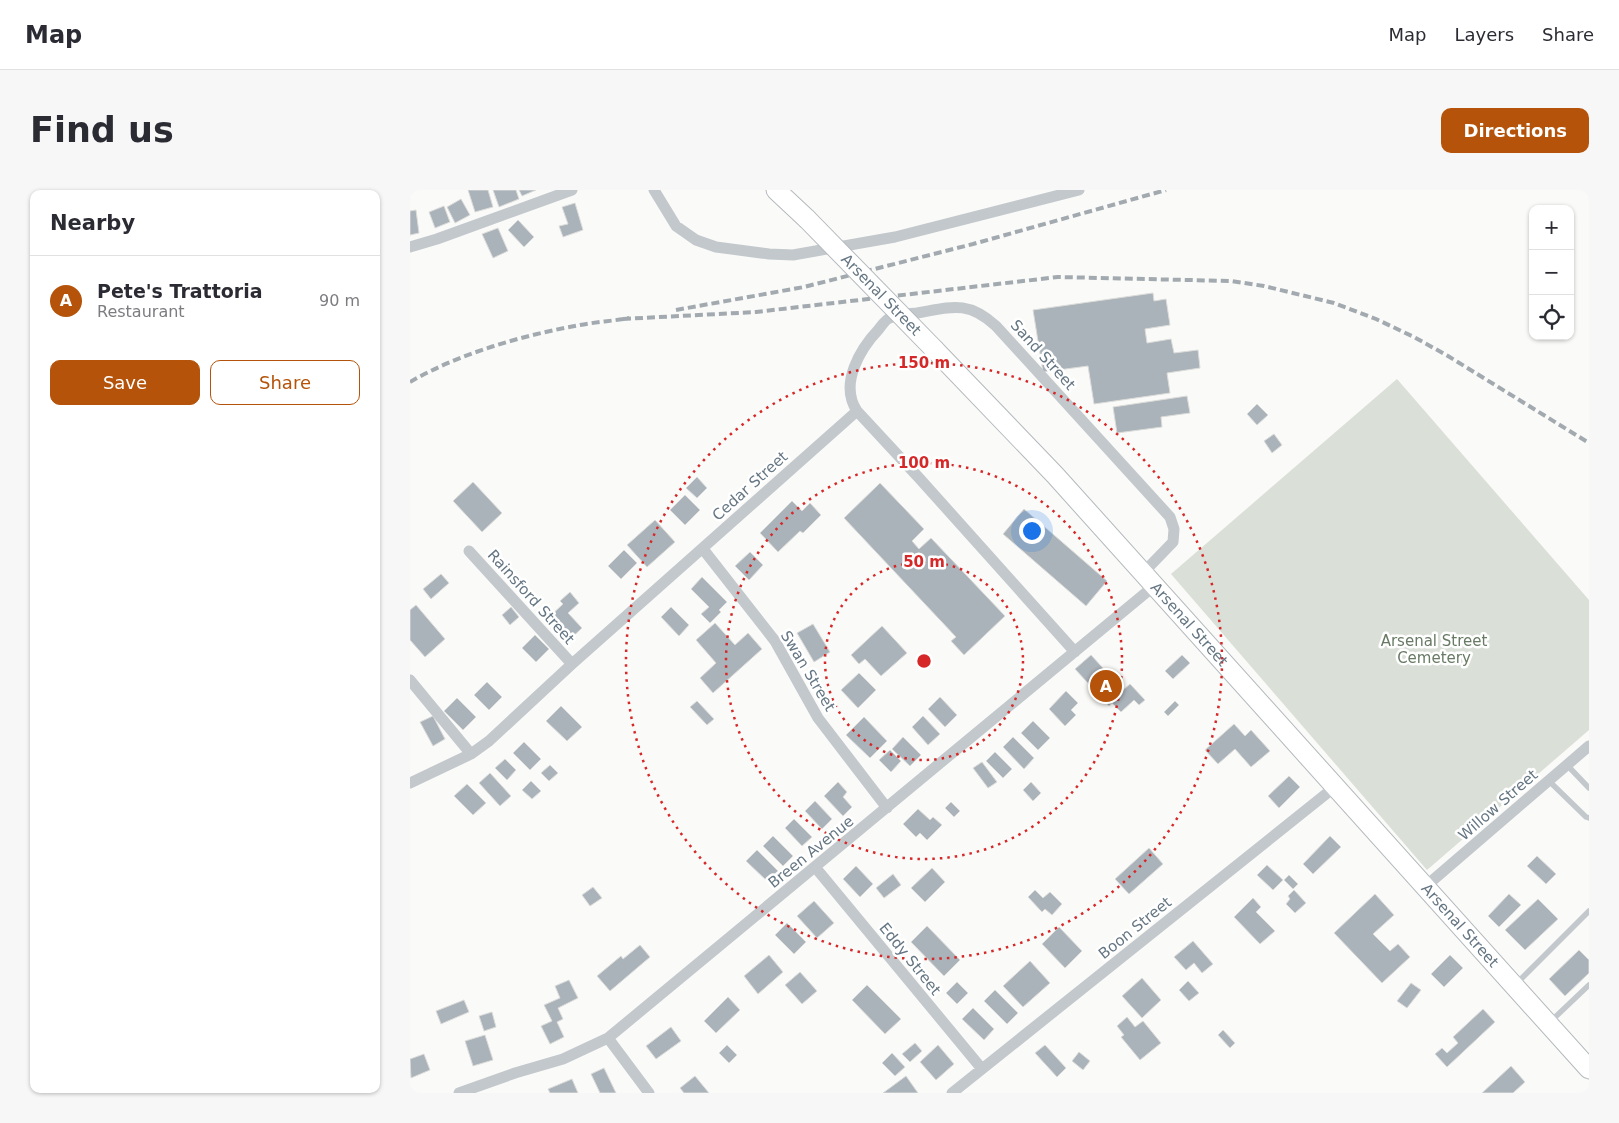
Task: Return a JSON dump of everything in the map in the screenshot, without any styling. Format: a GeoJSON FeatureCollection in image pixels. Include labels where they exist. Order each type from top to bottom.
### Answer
{"type":"FeatureCollection","features":[{"type":"Feature","properties":{"kind":"highway","name":"Arsenal Street"},"geometry":{"type":"LineString","coordinates":[[776,190],[807,219],[1055,475],[1589,1069]]}},
{"type":"Feature","properties":{"kind":"street"},"geometry":{"type":"LineString","coordinates":[[410,247],[438,239],[572,190]]}},
{"type":"Feature","properties":{"kind":"street"},"geometry":{"type":"LineString","coordinates":[[654,190],[676,226],[696,240],[716,247],[793,255],[895,237],[1079,190]]}},
{"type":"Feature","properties":{"kind":"street","name":"Sand Street"},"geometry":{"type":"LineString","coordinates":[[857,412],[850,392],[854,366],[868,340],[889,318],[953,307],[971,309],[985,316],[1170,517],[1174,529],[1173,542],[1149,579]]}},
{"type":"Feature","properties":{"kind":"street"},"geometry":{"type":"LineString","coordinates":[[857,412],[920,479],[1075,652]]}},
{"type":"Feature","properties":{"kind":"street","name":"Cedar Street"},"geometry":{"type":"LineString","coordinates":[[410,783],[471,754],[489,740],[572,664],[857,412]]}},
{"type":"Feature","properties":{"kind":"street","name":"Swan Street"},"geometry":{"type":"LineString","coordinates":[[703,549],[775,641],[818,718],[887,808]]}},
{"type":"Feature","properties":{"kind":"street","name":"Rainsford Street"},"geometry":{"type":"LineString","coordinates":[[469,551],[572,664]]}},
{"type":"Feature","properties":{"kind":"street","name":"Breen Avenue"},"geometry":{"type":"LineString","coordinates":[[459,1093],[515,1073],[563,1059],[608,1038],[1075,652],[1149,579]]}},
{"type":"Feature","properties":{"kind":"street"},"geometry":{"type":"LineString","coordinates":[[410,680],[471,754]]}},
{"type":"Feature","properties":{"kind":"street","name":"Willow Street"},"geometry":{"type":"LineString","coordinates":[[1426,886],[1589,746]]}},
{"type":"Feature","properties":{"kind":"street","name":"Boon Street"},"geometry":{"type":"LineString","coordinates":[[952,1093],[1336,786]]}},
{"type":"Feature","properties":{"kind":"street","name":"Eddy Street"},"geometry":{"type":"LineString","coordinates":[[816,867],[982,1069]]}},
{"type":"Feature","properties":{"kind":"street"},"geometry":{"type":"LineString","coordinates":[[608,1038],[649,1093]]}},
{"type":"Feature","properties":{"kind":"lane"},"geometry":{"type":"LineString","coordinates":[[1568,764],[1589,788]]}},
{"type":"Feature","properties":{"kind":"lane"},"geometry":{"type":"LineString","coordinates":[[1549,781],[1589,818]]}},
{"type":"Feature","properties":{"kind":"lane"},"geometry":{"type":"LineString","coordinates":[[1514,985],[1589,911]]}},
{"type":"Feature","properties":{"kind":"lane"},"geometry":{"type":"LineString","coordinates":[[1548,1023],[1589,984]]}},
{"type":"Feature","properties":{"kind":"green space","name":"Arsenal Street Cemetery"},"geometry":{"type":"Polygon","coordinates":[[[1397,379],[1589,600],[1589,730],[1427,870],[1171,574],[1397,379]]]}},
{"type":"Feature","properties":{"kind":"building"},"geometry":{"type":"Polygon","coordinates":[[[468,190],[488,190],[493,207],[475,212],[468,190]]]}},
{"type":"Feature","properties":{"kind":"building"},"geometry":{"type":"Polygon","coordinates":[[[493,190],[516,190],[519,199],[499,207],[493,190]]]}},
{"type":"Feature","properties":{"kind":"building"},"geometry":{"type":"Polygon","coordinates":[[[519,190],[536,190],[522,196],[519,190]]]}},
{"type":"Feature","properties":{"kind":"building"},"geometry":{"type":"Polygon","coordinates":[[[461,199],[470,215],[455,223],[447,207],[461,199]]]}},
{"type":"Feature","properties":{"kind":"building"},"geometry":{"type":"Polygon","coordinates":[[[575,203],[583,230],[563,237],[559,226],[568,224],[562,207],[575,203]]]}},
{"type":"Feature","properties":{"kind":"building"},"geometry":{"type":"Polygon","coordinates":[[[444,206],[450,222],[435,228],[429,212],[444,206]]]}},
{"type":"Feature","properties":{"kind":"building"},"geometry":{"type":"Polygon","coordinates":[[[416,210],[419,233],[410,235],[410,211],[416,210]]]}},
{"type":"Feature","properties":{"kind":"building"},"geometry":{"type":"Polygon","coordinates":[[[518,220],[534,237],[524,247],[508,230],[518,220]]]}},
{"type":"Feature","properties":{"kind":"building"},"geometry":{"type":"Polygon","coordinates":[[[498,228],[508,251],[493,258],[482,234],[498,228]]]}},
{"type":"Feature","properties":{"kind":"building"},"geometry":{"type":"Polygon","coordinates":[[[1153,293],[1154,301],[1166,299],[1170,325],[1145,329],[1147,343],[1171,339],[1174,353],[1198,350],[1200,368],[1167,373],[1170,393],[1094,404],[1088,366],[1043,372],[1033,310],[1153,293]]]}},
{"type":"Feature","properties":{"kind":"building"},"geometry":{"type":"Polygon","coordinates":[[[1187,396],[1190,413],[1161,417],[1162,427],[1117,433],[1113,407],[1187,396]]]}},
{"type":"Feature","properties":{"kind":"building"},"geometry":{"type":"Polygon","coordinates":[[[1257,404],[1268,415],[1257,425],[1247,414],[1257,404]]]}},
{"type":"Feature","properties":{"kind":"building"},"geometry":{"type":"Polygon","coordinates":[[[1274,434],[1282,445],[1272,453],[1264,441],[1274,434]]]}},
{"type":"Feature","properties":{"kind":"building"},"geometry":{"type":"Polygon","coordinates":[[[697,477],[707,488],[697,498],[686,488],[697,477]]]}},
{"type":"Feature","properties":{"kind":"building"},"geometry":{"type":"Polygon","coordinates":[[[473,482],[502,513],[482,532],[453,501],[473,482]]]}},
{"type":"Feature","properties":{"kind":"building"},"geometry":{"type":"Polygon","coordinates":[[[880,483],[924,529],[912,541],[919,549],[931,538],[1005,616],[964,655],[951,641],[956,637],[844,518],[880,483]]]}},
{"type":"Feature","properties":{"kind":"building"},"geometry":{"type":"Polygon","coordinates":[[[685,495],[700,510],[685,525],[670,510],[685,495]]]}},
{"type":"Feature","properties":{"kind":"building"},"geometry":{"type":"Polygon","coordinates":[[[792,501],[802,511],[810,503],[821,515],[803,533],[800,531],[778,552],[760,533],[792,501]]]}},
{"type":"Feature","properties":{"kind":"building"},"geometry":{"type":"Polygon","coordinates":[[[1024,509],[1107,581],[1086,606],[1003,534],[1024,509]]]}},
{"type":"Feature","properties":{"kind":"building"},"geometry":{"type":"Polygon","coordinates":[[[655,520],[675,542],[647,567],[627,545],[655,520]]]}},
{"type":"Feature","properties":{"kind":"building"},"geometry":{"type":"Polygon","coordinates":[[[624,550],[637,563],[621,579],[608,566],[624,550]]]}},
{"type":"Feature","properties":{"kind":"building"},"geometry":{"type":"Polygon","coordinates":[[[750,552],[763,565],[749,580],[735,566],[750,552]]]}},
{"type":"Feature","properties":{"kind":"building"},"geometry":{"type":"Polygon","coordinates":[[[441,574],[449,583],[431,599],[423,589],[441,574]]]}},
{"type":"Feature","properties":{"kind":"building"},"geometry":{"type":"Polygon","coordinates":[[[702,577],[727,602],[719,610],[721,612],[710,623],[701,614],[709,607],[691,589],[702,577]]]}},
{"type":"Feature","properties":{"kind":"building"},"geometry":{"type":"Polygon","coordinates":[[[570,592],[579,603],[568,613],[582,628],[567,642],[546,620],[563,604],[560,601],[570,592]]]}},
{"type":"Feature","properties":{"kind":"building"},"geometry":{"type":"Polygon","coordinates":[[[416,605],[445,639],[425,657],[410,640],[410,610],[416,605]]]}},
{"type":"Feature","properties":{"kind":"building"},"geometry":{"type":"Polygon","coordinates":[[[511,607],[519,617],[510,625],[502,615],[511,607]]]}},
{"type":"Feature","properties":{"kind":"building"},"geometry":{"type":"Polygon","coordinates":[[[671,607],[689,625],[679,636],[661,617],[671,607]]]}},
{"type":"Feature","properties":{"kind":"building"},"geometry":{"type":"Polygon","coordinates":[[[715,623],[735,645],[748,633],[762,649],[713,693],[700,678],[716,663],[696,640],[715,623]]]}},
{"type":"Feature","properties":{"kind":"building"},"geometry":{"type":"Polygon","coordinates":[[[813,624],[830,652],[814,662],[797,633],[813,624]]]}},
{"type":"Feature","properties":{"kind":"building"},"geometry":{"type":"Polygon","coordinates":[[[882,626],[907,653],[881,676],[865,659],[859,664],[851,655],[882,626]]]}},
{"type":"Feature","properties":{"kind":"building"},"geometry":{"type":"Polygon","coordinates":[[[535,635],[549,649],[536,662],[522,648],[535,635]]]}},
{"type":"Feature","properties":{"kind":"building"},"geometry":{"type":"Polygon","coordinates":[[[1091,655],[1123,690],[1130,684],[1145,700],[1139,705],[1134,700],[1121,712],[1112,703],[1109,706],[1075,669],[1091,655]]]}},
{"type":"Feature","properties":{"kind":"building"},"geometry":{"type":"Polygon","coordinates":[[[1182,655],[1190,663],[1173,679],[1165,671],[1182,655]]]}},
{"type":"Feature","properties":{"kind":"building"},"geometry":{"type":"Polygon","coordinates":[[[859,673],[876,690],[858,708],[841,690],[859,673]]]}},
{"type":"Feature","properties":{"kind":"building"},"geometry":{"type":"Polygon","coordinates":[[[487,682],[502,697],[489,710],[474,695],[487,682]]]}},
{"type":"Feature","properties":{"kind":"building"},"geometry":{"type":"Polygon","coordinates":[[[1066,691],[1078,703],[1071,710],[1076,715],[1065,726],[1049,709],[1066,691]]]}},
{"type":"Feature","properties":{"kind":"building"},"geometry":{"type":"Polygon","coordinates":[[[940,697],[957,715],[945,727],[928,709],[940,697]]]}},
{"type":"Feature","properties":{"kind":"building"},"geometry":{"type":"Polygon","coordinates":[[[457,698],[476,717],[463,730],[444,711],[457,698]]]}},
{"type":"Feature","properties":{"kind":"building"},"geometry":{"type":"Polygon","coordinates":[[[697,701],[714,719],[707,725],[690,707],[697,701]]]}},
{"type":"Feature","properties":{"kind":"building"},"geometry":{"type":"Polygon","coordinates":[[[1175,701],[1179,705],[1168,716],[1164,712],[1175,701]]]}},
{"type":"Feature","properties":{"kind":"building"},"geometry":{"type":"Polygon","coordinates":[[[561,706],[582,727],[567,741],[546,721],[561,706]]]}},
{"type":"Feature","properties":{"kind":"building"},"geometry":{"type":"Polygon","coordinates":[[[433,716],[445,739],[433,746],[420,722],[433,716]]]}},
{"type":"Feature","properties":{"kind":"building"},"geometry":{"type":"Polygon","coordinates":[[[923,716],[940,734],[928,745],[912,727],[923,716]]]}},
{"type":"Feature","properties":{"kind":"building"},"geometry":{"type":"Polygon","coordinates":[[[864,717],[887,741],[870,758],[846,735],[864,717]]]}},
{"type":"Feature","properties":{"kind":"building"},"geometry":{"type":"Polygon","coordinates":[[[1033,721],[1050,738],[1038,750],[1021,733],[1033,721]]]}},
{"type":"Feature","properties":{"kind":"building"},"geometry":{"type":"Polygon","coordinates":[[[1234,724],[1245,736],[1251,730],[1270,751],[1251,767],[1235,749],[1218,764],[1205,750],[1234,724]]]}},
{"type":"Feature","properties":{"kind":"building"},"geometry":{"type":"Polygon","coordinates":[[[903,737],[921,755],[910,766],[892,749],[903,737]]]}},
{"type":"Feature","properties":{"kind":"building"},"geometry":{"type":"Polygon","coordinates":[[[1013,737],[1034,758],[1024,769],[1003,747],[1013,737]]]}},
{"type":"Feature","properties":{"kind":"building"},"geometry":{"type":"Polygon","coordinates":[[[524,742],[541,759],[530,770],[513,753],[524,742]]]}},
{"type":"Feature","properties":{"kind":"building"},"geometry":{"type":"Polygon","coordinates":[[[890,750],[901,761],[891,772],[879,760],[890,750]]]}},
{"type":"Feature","properties":{"kind":"building"},"geometry":{"type":"Polygon","coordinates":[[[995,752],[1012,769],[1003,778],[986,761],[995,752]]]}},
{"type":"Feature","properties":{"kind":"building"},"geometry":{"type":"Polygon","coordinates":[[[505,759],[516,770],[507,780],[495,768],[505,759]]]}},
{"type":"Feature","properties":{"kind":"building"},"geometry":{"type":"Polygon","coordinates":[[[982,762],[997,782],[988,788],[973,768],[982,762]]]}},
{"type":"Feature","properties":{"kind":"building"},"geometry":{"type":"Polygon","coordinates":[[[550,765],[558,773],[549,781],[541,773],[550,765]]]}},
{"type":"Feature","properties":{"kind":"building"},"geometry":{"type":"Polygon","coordinates":[[[490,773],[511,796],[500,806],[479,783],[490,773]]]}},
{"type":"Feature","properties":{"kind":"building"},"geometry":{"type":"Polygon","coordinates":[[[1289,776],[1300,787],[1279,808],[1268,796],[1289,776]]]}},
{"type":"Feature","properties":{"kind":"building"},"geometry":{"type":"Polygon","coordinates":[[[531,781],[541,791],[532,799],[522,790],[531,781]]]}},
{"type":"Feature","properties":{"kind":"building"},"geometry":{"type":"Polygon","coordinates":[[[838,782],[847,792],[843,797],[852,807],[843,816],[824,796],[838,782]]]}},
{"type":"Feature","properties":{"kind":"building"},"geometry":{"type":"Polygon","coordinates":[[[1031,782],[1041,793],[1033,801],[1023,790],[1031,782]]]}},
{"type":"Feature","properties":{"kind":"building"},"geometry":{"type":"Polygon","coordinates":[[[467,784],[486,803],[473,815],[454,796],[467,784]]]}},
{"type":"Feature","properties":{"kind":"building"},"geometry":{"type":"Polygon","coordinates":[[[815,801],[832,819],[822,829],[805,811],[815,801]]]}},
{"type":"Feature","properties":{"kind":"building"},"geometry":{"type":"Polygon","coordinates":[[[951,802],[960,811],[954,817],[945,808],[951,802]]]}},
{"type":"Feature","properties":{"kind":"building"},"geometry":{"type":"Polygon","coordinates":[[[918,809],[930,820],[933,817],[942,825],[927,840],[920,833],[916,837],[903,824],[918,809]]]}},
{"type":"Feature","properties":{"kind":"building"},"geometry":{"type":"Polygon","coordinates":[[[794,819],[812,837],[802,846],[785,828],[794,819]]]}},
{"type":"Feature","properties":{"kind":"building"},"geometry":{"type":"Polygon","coordinates":[[[773,836],[793,856],[783,866],[763,846],[773,836]]]}},
{"type":"Feature","properties":{"kind":"building"},"geometry":{"type":"Polygon","coordinates":[[[1330,836],[1341,847],[1313,874],[1303,864],[1330,836]]]}},
{"type":"Feature","properties":{"kind":"building"},"geometry":{"type":"Polygon","coordinates":[[[1149,848],[1163,864],[1129,894],[1115,879],[1149,848]]]}},
{"type":"Feature","properties":{"kind":"building"},"geometry":{"type":"Polygon","coordinates":[[[757,850],[778,871],[767,881],[746,861],[757,850]]]}},
{"type":"Feature","properties":{"kind":"building"},"geometry":{"type":"Polygon","coordinates":[[[1537,856],[1556,874],[1546,884],[1527,866],[1537,856]]]}},
{"type":"Feature","properties":{"kind":"building"},"geometry":{"type":"Polygon","coordinates":[[[1267,865],[1283,880],[1273,890],[1257,875],[1267,865]]]}},
{"type":"Feature","properties":{"kind":"building"},"geometry":{"type":"Polygon","coordinates":[[[856,866],[873,884],[860,897],[843,879],[856,866]]]}},
{"type":"Feature","properties":{"kind":"building"},"geometry":{"type":"Polygon","coordinates":[[[932,868],[945,882],[925,902],[911,888],[932,868]]]}},
{"type":"Feature","properties":{"kind":"building"},"geometry":{"type":"Polygon","coordinates":[[[893,874],[901,885],[884,898],[876,888],[893,874]]]}},
{"type":"Feature","properties":{"kind":"building"},"geometry":{"type":"Polygon","coordinates":[[[1289,875],[1298,884],[1293,889],[1284,880],[1289,875]]]}},
{"type":"Feature","properties":{"kind":"building"},"geometry":{"type":"Polygon","coordinates":[[[593,887],[602,898],[590,906],[582,895],[593,887]]]}},
{"type":"Feature","properties":{"kind":"building"},"geometry":{"type":"Polygon","coordinates":[[[1035,890],[1043,898],[1050,892],[1062,904],[1052,915],[1045,909],[1042,912],[1028,897],[1035,890]]]}},
{"type":"Feature","properties":{"kind":"building"},"geometry":{"type":"Polygon","coordinates":[[[1294,890],[1306,903],[1295,913],[1286,904],[1290,899],[1288,896],[1294,890]]]}},
{"type":"Feature","properties":{"kind":"building"},"geometry":{"type":"Polygon","coordinates":[[[1375,894],[1394,915],[1373,934],[1390,951],[1398,944],[1410,957],[1382,983],[1334,933],[1375,894]]]}},
{"type":"Feature","properties":{"kind":"building"},"geometry":{"type":"Polygon","coordinates":[[[1509,894],[1521,905],[1499,927],[1488,916],[1509,894]]]}},
{"type":"Feature","properties":{"kind":"building"},"geometry":{"type":"Polygon","coordinates":[[[1253,898],[1261,907],[1256,912],[1275,931],[1260,944],[1234,917],[1253,898]]]}},
{"type":"Feature","properties":{"kind":"building"},"geometry":{"type":"Polygon","coordinates":[[[1538,899],[1558,919],[1525,950],[1505,930],[1538,899]]]}},
{"type":"Feature","properties":{"kind":"building"},"geometry":{"type":"Polygon","coordinates":[[[814,901],[834,923],[817,938],[797,916],[814,901]]]}},
{"type":"Feature","properties":{"kind":"building"},"geometry":{"type":"Polygon","coordinates":[[[787,923],[806,942],[794,954],[775,935],[787,923]]]}},
{"type":"Feature","properties":{"kind":"building"},"geometry":{"type":"Polygon","coordinates":[[[927,926],[960,960],[944,976],[911,942],[927,926]]]}},
{"type":"Feature","properties":{"kind":"building"},"geometry":{"type":"Polygon","coordinates":[[[1059,927],[1082,951],[1065,968],[1042,944],[1059,927]]]}},
{"type":"Feature","properties":{"kind":"building"},"geometry":{"type":"Polygon","coordinates":[[[1193,941],[1213,964],[1202,973],[1194,963],[1186,970],[1174,957],[1193,941]]]}},
{"type":"Feature","properties":{"kind":"building"},"geometry":{"type":"Polygon","coordinates":[[[640,945],[650,957],[610,991],[597,976],[621,956],[623,959],[640,945]]]}},
{"type":"Feature","properties":{"kind":"building"},"geometry":{"type":"Polygon","coordinates":[[[1579,950],[1589,960],[1589,973],[1565,996],[1549,979],[1579,950]]]}},
{"type":"Feature","properties":{"kind":"building"},"geometry":{"type":"Polygon","coordinates":[[[769,955],[783,972],[758,994],[744,976],[769,955]]]}},
{"type":"Feature","properties":{"kind":"building"},"geometry":{"type":"Polygon","coordinates":[[[1450,955],[1463,968],[1444,987],[1431,974],[1450,955]]]}},
{"type":"Feature","properties":{"kind":"building"},"geometry":{"type":"Polygon","coordinates":[[[1030,961],[1050,983],[1023,1007],[1003,986],[1030,961]]]}},
{"type":"Feature","properties":{"kind":"building"},"geometry":{"type":"Polygon","coordinates":[[[800,972],[817,991],[802,1004],[785,985],[800,972]]]}},
{"type":"Feature","properties":{"kind":"building"},"geometry":{"type":"Polygon","coordinates":[[[1142,978],[1161,1000],[1142,1018],[1122,996],[1142,978]]]}},
{"type":"Feature","properties":{"kind":"building"},"geometry":{"type":"Polygon","coordinates":[[[569,980],[578,998],[558,1008],[563,1019],[557,1022],[564,1037],[550,1044],[541,1026],[552,1021],[544,1005],[560,998],[555,986],[569,980]]]}},
{"type":"Feature","properties":{"kind":"building"},"geometry":{"type":"Polygon","coordinates":[[[1188,981],[1199,993],[1189,1001],[1179,990],[1188,981]]]}},
{"type":"Feature","properties":{"kind":"building"},"geometry":{"type":"Polygon","coordinates":[[[957,982],[968,993],[957,1004],[946,993],[957,982]]]}},
{"type":"Feature","properties":{"kind":"building"},"geometry":{"type":"Polygon","coordinates":[[[1411,983],[1421,990],[1407,1008],[1397,1001],[1411,983]]]}},
{"type":"Feature","properties":{"kind":"building"},"geometry":{"type":"Polygon","coordinates":[[[867,985],[901,1019],[885,1034],[852,1000],[867,985]]]}},
{"type":"Feature","properties":{"kind":"building"},"geometry":{"type":"Polygon","coordinates":[[[995,990],[1018,1013],[1007,1024],[984,1001],[995,990]]]}},
{"type":"Feature","properties":{"kind":"building"},"geometry":{"type":"Polygon","coordinates":[[[728,997],[740,1010],[716,1033],[704,1021],[728,997]]]}},
{"type":"Feature","properties":{"kind":"building"},"geometry":{"type":"Polygon","coordinates":[[[464,1000],[469,1012],[441,1024],[436,1011],[464,1000]]]}},
{"type":"Feature","properties":{"kind":"building"},"geometry":{"type":"Polygon","coordinates":[[[973,1008],[994,1029],[984,1040],[962,1019],[973,1008]]]}},
{"type":"Feature","properties":{"kind":"building"},"geometry":{"type":"Polygon","coordinates":[[[1483,1009],[1495,1022],[1447,1067],[1435,1054],[1442,1048],[1447,1053],[1458,1043],[1453,1037],[1483,1009]]]}},
{"type":"Feature","properties":{"kind":"building"},"geometry":{"type":"Polygon","coordinates":[[[492,1012],[496,1027],[484,1031],[479,1016],[492,1012]]]}},
{"type":"Feature","properties":{"kind":"building"},"geometry":{"type":"Polygon","coordinates":[[[1127,1017],[1135,1027],[1143,1021],[1161,1043],[1140,1060],[1121,1037],[1124,1035],[1117,1026],[1127,1017]]]}},
{"type":"Feature","properties":{"kind":"building"},"geometry":{"type":"Polygon","coordinates":[[[671,1027],[681,1041],[656,1059],[646,1046],[671,1027]]]}},
{"type":"Feature","properties":{"kind":"building"},"geometry":{"type":"Polygon","coordinates":[[[1223,1030],[1235,1043],[1230,1048],[1218,1035],[1223,1030]]]}},
{"type":"Feature","properties":{"kind":"building"},"geometry":{"type":"Polygon","coordinates":[[[485,1035],[493,1060],[473,1066],[465,1041],[485,1035]]]}},
{"type":"Feature","properties":{"kind":"building"},"geometry":{"type":"Polygon","coordinates":[[[915,1043],[922,1051],[910,1062],[902,1054],[915,1043]]]}},
{"type":"Feature","properties":{"kind":"building"},"geometry":{"type":"Polygon","coordinates":[[[727,1045],[737,1055],[729,1063],[719,1053],[727,1045]]]}},
{"type":"Feature","properties":{"kind":"building"},"geometry":{"type":"Polygon","coordinates":[[[938,1045],[954,1064],[936,1080],[920,1062],[938,1045]]]}},
{"type":"Feature","properties":{"kind":"building"},"geometry":{"type":"Polygon","coordinates":[[[1045,1045],[1066,1068],[1057,1077],[1035,1053],[1045,1045]]]}},
{"type":"Feature","properties":{"kind":"building"},"geometry":{"type":"Polygon","coordinates":[[[1079,1052],[1090,1061],[1083,1070],[1072,1061],[1079,1052]]]}},
{"type":"Feature","properties":{"kind":"building"},"geometry":{"type":"Polygon","coordinates":[[[892,1053],[905,1067],[895,1076],[882,1063],[892,1053]]]}},
{"type":"Feature","properties":{"kind":"building"},"geometry":{"type":"Polygon","coordinates":[[[424,1054],[430,1070],[411,1078],[410,1059],[424,1054]]]}},
{"type":"Feature","properties":{"kind":"building"},"geometry":{"type":"Polygon","coordinates":[[[1511,1066],[1525,1082],[1513,1093],[1482,1093],[1511,1066]]]}},
{"type":"Feature","properties":{"kind":"building"},"geometry":{"type":"Polygon","coordinates":[[[604,1068],[616,1093],[600,1093],[591,1074],[604,1068]]]}},
{"type":"Feature","properties":{"kind":"building"},"geometry":{"type":"Polygon","coordinates":[[[695,1076],[709,1093],[684,1093],[680,1088],[695,1076]]]}},
{"type":"Feature","properties":{"kind":"building"},"geometry":{"type":"Polygon","coordinates":[[[906,1076],[918,1093],[883,1093],[906,1076]]]}},
{"type":"Feature","properties":{"kind":"building"},"geometry":{"type":"Polygon","coordinates":[[[572,1079],[578,1093],[550,1093],[548,1089],[572,1079]]]}},
{"type":"Feature","properties":{"kind":"railway"},"geometry":{"type":"LineString","coordinates":[[676,310],[804,287],[973,244],[1166,190]]}},
{"type":"Feature","properties":{"kind":"railway"},"geometry":{"type":"LineString","coordinates":[[623,319],[756,312],[1058,277],[1231,281],[1264,286],[1334,303],[1376,319],[1448,356],[1589,443]]}},
{"type":"Feature","properties":{"kind":"railway"},"geometry":{"type":"LineString","coordinates":[[410,382],[450,362],[493,346],[580,325],[629,318]]}},
{"type":"Feature","properties":{"kind":"place","name":"Pete's Trattoria"},"geometry":{"type":"Point","coordinates":[1106,686]}}]}
